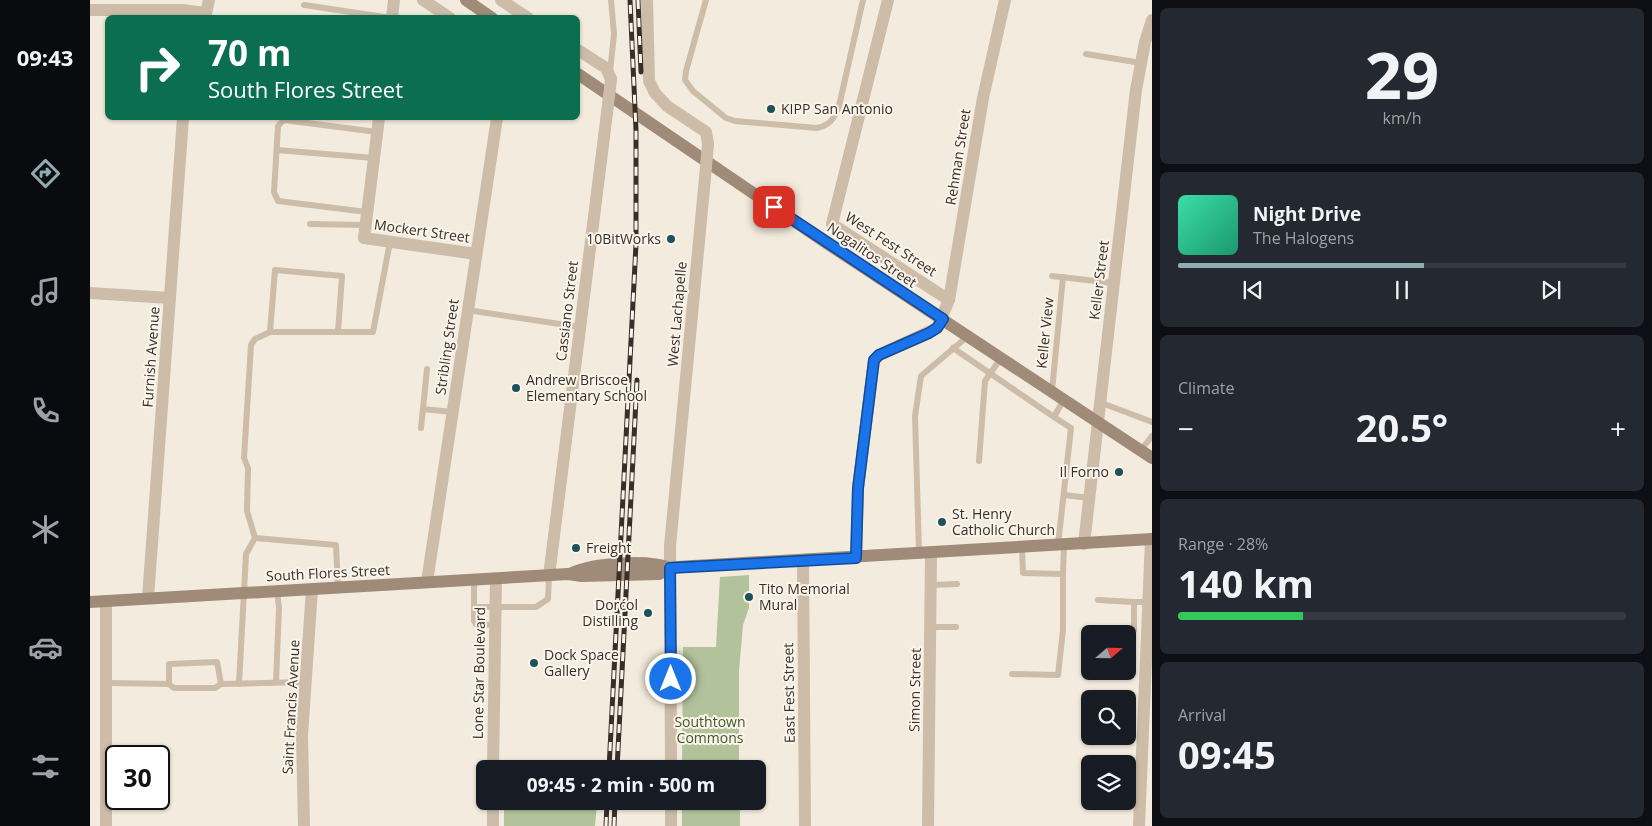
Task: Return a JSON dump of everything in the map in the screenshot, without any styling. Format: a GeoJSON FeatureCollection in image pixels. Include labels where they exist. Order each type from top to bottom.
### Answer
{"type":"FeatureCollection","features":[{"type":"Feature","properties":{"kind":"main road"},"geometry":{"type":"LineString","coordinates":[[466,0],[488,15]]}},
{"type":"Feature","properties":{"kind":"main road","name":"Nogalitos Street"},"geometry":{"type":"LineString","coordinates":[[580,75],[700,158],[1152,458]]}},
{"type":"Feature","properties":{"kind":"main road","name":"South Flores Street"},"geometry":{"type":"LineString","coordinates":[[90,602],[549,576],[568,574],[583,568],[628,564],[659,563],[670,568],[1061,546],[1152,539]]}},
{"type":"Feature","properties":{"kind":"street"},"geometry":{"type":"LineString","coordinates":[[392,15],[394,0]]}},
{"type":"Feature","properties":{"kind":"street"},"geometry":{"type":"LineString","coordinates":[[423,0],[446,15]]}},
{"type":"Feature","properties":{"kind":"street"},"geometry":{"type":"LineString","coordinates":[[501,0],[524,15]]}},
{"type":"Feature","properties":{"kind":"street","name":"West Lachapelle"},"geometry":{"type":"LineString","coordinates":[[647,0],[649,81],[661,101],[706,132],[708,144],[670,568],[671,760]]}},
{"type":"Feature","properties":{"kind":"street","name":"West Fest Street"},"geometry":{"type":"LineString","coordinates":[[888,0],[832,224],[949,300]]}},
{"type":"Feature","properties":{"kind":"street","name":"Rehman Street"},"geometry":{"type":"LineString","coordinates":[[943,319],[949,300],[983,98],[1005,0]]}},
{"type":"Feature","properties":{"kind":"street"},"geometry":{"type":"LineString","coordinates":[[90,10],[207,10]]}},
{"type":"Feature","properties":{"kind":"street","name":"Keller Street"},"geometry":{"type":"LineString","coordinates":[[1084,544],[1114,283],[1152,20]]}},
{"type":"Feature","properties":{"kind":"street"},"geometry":{"type":"LineString","coordinates":[[580,51],[606,68],[610,76]]}},
{"type":"Feature","properties":{"kind":"street","name":"Cassiano Street"},"geometry":{"type":"LineString","coordinates":[[549,576],[610,76]]}},
{"type":"Feature","properties":{"kind":"street","name":"Furnish Avenue"},"geometry":{"type":"LineString","coordinates":[[148,598],[183,120]]}},
{"type":"Feature","properties":{"kind":"street"},"geometry":{"type":"LineString","coordinates":[[364,231],[379,120]]}},
{"type":"Feature","properties":{"kind":"street","name":"Stribling Street"},"geometry":{"type":"LineString","coordinates":[[427,582],[497,120]]}},
{"type":"Feature","properties":{"kind":"street","name":"Mockert Street"},"geometry":{"type":"LineString","coordinates":[[364,231],[390,242],[476,254]]}},
{"type":"Feature","properties":{"kind":"street"},"geometry":{"type":"LineString","coordinates":[[90,293],[170,298]]}},
{"type":"Feature","properties":{"kind":"street"},"geometry":{"type":"LineString","coordinates":[[856,558],[858,488],[874,360],[879,355],[937,328],[943,319]]}},
{"type":"Feature","properties":{"kind":"street"},"geometry":{"type":"LineString","coordinates":[[1139,826],[1148,674],[1148,602],[1152,539]]}},
{"type":"Feature","properties":{"kind":"street","name":"Simon Street"},"geometry":{"type":"LineString","coordinates":[[925,554],[931,585],[928,826]]}},
{"type":"Feature","properties":{"kind":"street","name":"East Fest Street"},"geometry":{"type":"LineString","coordinates":[[803,560],[805,826]]}},
{"type":"Feature","properties":{"kind":"street","name":"Lone Star Boulevard"},"geometry":{"type":"LineString","coordinates":[[493,760],[496,579]]}},
{"type":"Feature","properties":{"kind":"street","name":"Saint Francis Avenue"},"geometry":{"type":"LineString","coordinates":[[304,826],[302,743],[312,589]]}},
{"type":"Feature","properties":{"kind":"street"},"geometry":{"type":"LineString","coordinates":[[106,601],[106,826]]}},
{"type":"Feature","properties":{"kind":"street"},"geometry":{"type":"LineString","coordinates":[[493,810],[493,826]]}},
{"type":"Feature","properties":{"kind":"street"},"geometry":{"type":"LineString","coordinates":[[671,810],[671,826]]}},
{"type":"Feature","properties":{"kind":"lane"},"geometry":{"type":"LineString","coordinates":[[610,76],[614,34],[611,0]]}},
{"type":"Feature","properties":{"kind":"lane"},"geometry":{"type":"LineString","coordinates":[[706,0],[686,71],[685,80],[693,91],[718,113],[735,121],[818,128],[827,126],[833,120],[839,106],[863,0]]}},
{"type":"Feature","properties":{"kind":"lane"},"geometry":{"type":"LineString","coordinates":[[304,5],[372,15]]}},
{"type":"Feature","properties":{"kind":"lane"},"geometry":{"type":"LineString","coordinates":[[1086,54],[1146,63]]}},
{"type":"Feature","properties":{"kind":"lane"},"geometry":{"type":"LineString","coordinates":[[367,212],[278,201],[274,192],[278,126],[284,120],[377,132]]}},
{"type":"Feature","properties":{"kind":"lane"},"geometry":{"type":"LineString","coordinates":[[276,150],[374,158]]}},
{"type":"Feature","properties":{"kind":"lane"},"geometry":{"type":"LineString","coordinates":[[310,224],[364,231]]}},
{"type":"Feature","properties":{"kind":"lane"},"geometry":{"type":"LineString","coordinates":[[240,684],[246,554],[255,538],[247,511],[248,468],[244,458],[251,345],[256,339],[270,332],[373,332],[390,242]]}},
{"type":"Feature","properties":{"kind":"lane"},"geometry":{"type":"LineString","coordinates":[[270,332],[275,270],[342,276],[338,332]]}},
{"type":"Feature","properties":{"kind":"lane"},"geometry":{"type":"LineString","coordinates":[[1052,276],[1114,283]]}},
{"type":"Feature","properties":{"kind":"lane","name":"Keller View"},"geometry":{"type":"LineString","coordinates":[[1052,391],[1063,277]]}},
{"type":"Feature","properties":{"kind":"lane"},"geometry":{"type":"LineString","coordinates":[[467,310],[580,327]]}},
{"type":"Feature","properties":{"kind":"lane"},"geometry":{"type":"LineString","coordinates":[[925,554],[915,416],[921,376],[968,336]]}},
{"type":"Feature","properties":{"kind":"lane"},"geometry":{"type":"LineString","coordinates":[[953,348],[1071,428],[1061,546],[1063,630],[1058,675],[1012,674]]}},
{"type":"Feature","properties":{"kind":"lane"},"geometry":{"type":"LineString","coordinates":[[979,461],[986,381],[1001,358]]}},
{"type":"Feature","properties":{"kind":"lane"},"geometry":{"type":"LineString","coordinates":[[421,428],[427,369]]}},
{"type":"Feature","properties":{"kind":"lane"},"geometry":{"type":"LineString","coordinates":[[1054,417],[1064,399]]}},
{"type":"Feature","properties":{"kind":"lane"},"geometry":{"type":"LineString","coordinates":[[1099,402],[1152,422]]}},
{"type":"Feature","properties":{"kind":"lane"},"geometry":{"type":"LineString","coordinates":[[423,408],[452,412]]}},
{"type":"Feature","properties":{"kind":"lane"},"geometry":{"type":"LineString","coordinates":[[1141,450],[1152,436]]}},
{"type":"Feature","properties":{"kind":"lane"},"geometry":{"type":"LineString","coordinates":[[1064,495],[1089,498]]}},
{"type":"Feature","properties":{"kind":"lane"},"geometry":{"type":"LineString","coordinates":[[255,538],[336,545],[338,588]]}},
{"type":"Feature","properties":{"kind":"lane"},"geometry":{"type":"LineString","coordinates":[[1022,548],[1023,573],[1063,574]]}},
{"type":"Feature","properties":{"kind":"lane"},"geometry":{"type":"LineString","coordinates":[[474,607],[536,607],[548,600],[549,576]]}},
{"type":"Feature","properties":{"kind":"lane"},"geometry":{"type":"LineString","coordinates":[[474,580],[476,624],[495,624]]}},
{"type":"Feature","properties":{"kind":"lane"},"geometry":{"type":"LineString","coordinates":[[931,585],[957,584]]}},
{"type":"Feature","properties":{"kind":"lane"},"geometry":{"type":"LineString","coordinates":[[276,682],[279,608],[277,591]]}},
{"type":"Feature","properties":{"kind":"lane"},"geometry":{"type":"LineString","coordinates":[[1098,600],[1148,602]]}},
{"type":"Feature","properties":{"kind":"lane"},"geometry":{"type":"LineString","coordinates":[[1134,602],[1134,625]]}},
{"type":"Feature","properties":{"kind":"lane"},"geometry":{"type":"LineString","coordinates":[[930,627],[956,628]]}},
{"type":"Feature","properties":{"kind":"lane"},"geometry":{"type":"LineString","coordinates":[[169,684],[169,664],[217,662],[221,684]]}},
{"type":"Feature","properties":{"kind":"lane"},"geometry":{"type":"LineString","coordinates":[[106,684],[169,684],[174,688],[215,688],[221,684],[306,682]]}},
{"type":"Feature","properties":{"kind":"green space","name":"Southtown Commons"},"geometry":{"type":"Polygon","coordinates":[[[749,575],[749,608],[743,625],[739,671],[739,760],[682,760],[683,647],[716,647],[720,577],[749,575]]]}},
{"type":"Feature","properties":{"kind":"green space"},"geometry":{"type":"Polygon","coordinates":[[[504,810],[596,810],[595,826],[504,826],[504,810]]]}},
{"type":"Feature","properties":{"kind":"green space"},"geometry":{"type":"Polygon","coordinates":[[[682,810],[740,810],[740,826],[682,826],[682,810]]]}},
{"type":"Feature","properties":{"kind":"railway"},"geometry":{"type":"LineString","coordinates":[[609,760],[636,244],[636,130],[630,0]]}},
{"type":"Feature","properties":{"kind":"railway"},"geometry":{"type":"LineString","coordinates":[[638,0],[641,72]]}},
{"type":"Feature","properties":{"kind":"railway"},"geometry":{"type":"LineString","coordinates":[[617,760],[637,380]]}},
{"type":"Feature","properties":{"kind":"railway"},"geometry":{"type":"LineString","coordinates":[[606,826],[607,810]]}},
{"type":"Feature","properties":{"kind":"railway"},"geometry":{"type":"LineString","coordinates":[[614,826],[615,810]]}},
{"type":"Feature","properties":{"kind":"place","name":"KIPP San Antonio"},"geometry":{"type":"Point","coordinates":[771,109]}},
{"type":"Feature","properties":{"kind":"place","name":"10BitWorks"},"geometry":{"type":"Point","coordinates":[671,239]}},
{"type":"Feature","properties":{"kind":"place","name":"Andrew Briscoe Elementary School"},"geometry":{"type":"Point","coordinates":[516,388]}},
{"type":"Feature","properties":{"kind":"place","name":"Il Forno"},"geometry":{"type":"Point","coordinates":[1119,472]}},
{"type":"Feature","properties":{"kind":"place","name":"St. Henry Catholic Church"},"geometry":{"type":"Point","coordinates":[942,522]}},
{"type":"Feature","properties":{"kind":"place","name":"Freight"},"geometry":{"type":"Point","coordinates":[576,548]}},
{"type":"Feature","properties":{"kind":"place","name":"Tito Memorial Mural"},"geometry":{"type":"Point","coordinates":[749,597]}},
{"type":"Feature","properties":{"kind":"place","name":"Dorćol Distilling"},"geometry":{"type":"Point","coordinates":[648,613]}},
{"type":"Feature","properties":{"kind":"place","name":"Dock Space Gallery"},"geometry":{"type":"Point","coordinates":[534,663]}},
{"type":"Feature","properties":{"kind":"route"},"geometry":{"type":"LineString","coordinates":[[671,679],[670,568],[856,558],[858,488],[874,360],[879,355],[929,333],[937,328],[943,319],[774,207]]}}]}
